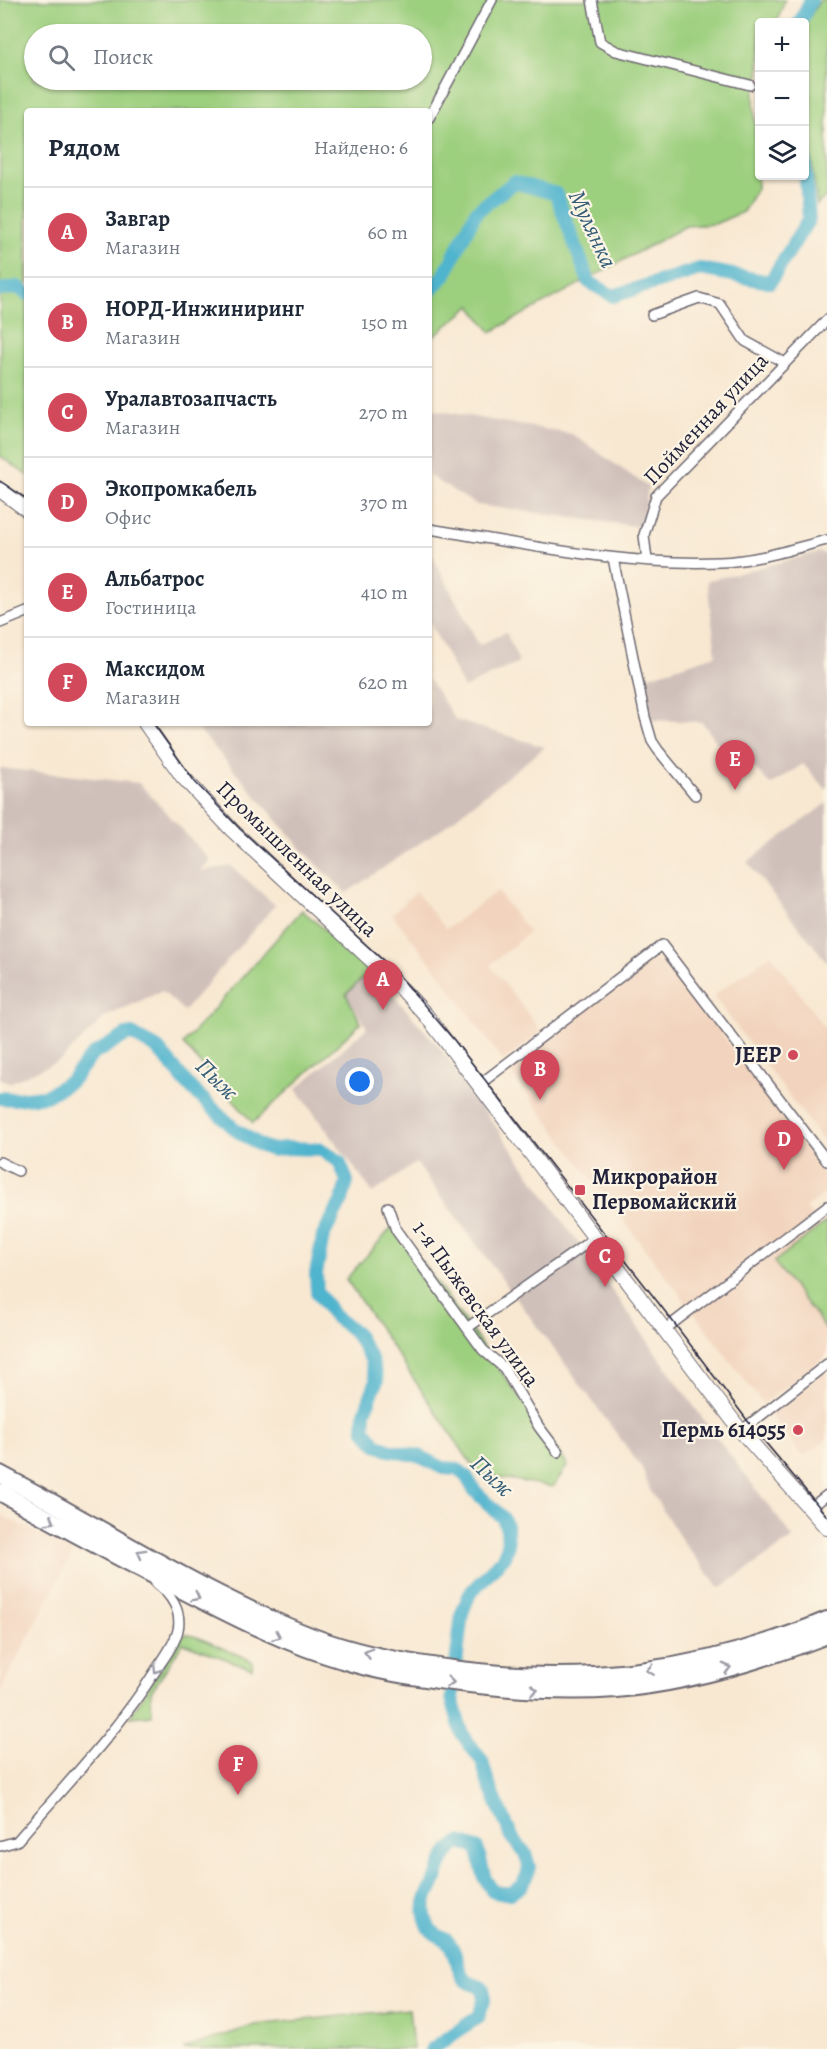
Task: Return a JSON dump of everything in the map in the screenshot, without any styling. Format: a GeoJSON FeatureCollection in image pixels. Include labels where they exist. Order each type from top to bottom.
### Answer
{"type":"FeatureCollection","features":[{"type":"Feature","properties":{"kind":"highway"},"geometry":{"type":"LineString","coordinates":[[0,1474],[165,1566],[248,1608],[316,1638],[425,1672]]}},
{"type":"Feature","properties":{"kind":"highway"},"geometry":{"type":"LineString","coordinates":[[0,1492],[107,1551],[224,1611],[311,1650],[379,1670],[425,1672],[532,1690],[618,1689],[694,1676],[757,1660],[827,1635]]}},
{"type":"Feature","properties":{"kind":"highway"},"geometry":{"type":"LineString","coordinates":[[476,1679],[509,1676],[576,1677],[652,1670],[696,1662],[748,1648],[827,1620]]}},
{"type":"Feature","properties":{"kind":"street"},"geometry":{"type":"LineString","coordinates":[[432,112],[492,0]]}},
{"type":"Feature","properties":{"kind":"street"},"geometry":{"type":"LineString","coordinates":[[592,0],[600,42],[616,51],[750,85]]}},
{"type":"Feature","properties":{"kind":"street"},"geometry":{"type":"LineString","coordinates":[[652,315],[699,298],[720,304],[745,341],[785,363]]}},
{"type":"Feature","properties":{"kind":"street","name":"Пойменная улица"},"geometry":{"type":"LineString","coordinates":[[647,560],[644,535],[656,496],[827,320]]}},
{"type":"Feature","properties":{"kind":"street"},"geometry":{"type":"LineString","coordinates":[[0,490],[24,508]]}},
{"type":"Feature","properties":{"kind":"street"},"geometry":{"type":"LineString","coordinates":[[432,530],[613,558],[719,562],[753,558],[827,540]]}},
{"type":"Feature","properties":{"kind":"street"},"geometry":{"type":"LineString","coordinates":[[613,558],[645,717],[652,741],[695,795]]}},
{"type":"Feature","properties":{"kind":"street"},"geometry":{"type":"LineString","coordinates":[[0,622],[24,613]]}},
{"type":"Feature","properties":{"kind":"street","name":"Промышленная улица"},"geometry":{"type":"LineString","coordinates":[[147,726],[182,776],[232,830],[402,989],[426,1015],[741,1431],[827,1528]]}},
{"type":"Feature","properties":{"kind":"street"},"geometry":{"type":"LineString","coordinates":[[480,1084],[662,945],[827,1161]]}},
{"type":"Feature","properties":{"kind":"street"},"geometry":{"type":"LineString","coordinates":[[0,1162],[18,1171]]}},
{"type":"Feature","properties":{"kind":"street"},"geometry":{"type":"LineString","coordinates":[[664,1330],[827,1206]]}},
{"type":"Feature","properties":{"kind":"street","name":"1-я Пыжевская улица"},"geometry":{"type":"LineString","coordinates":[[388,1207],[396,1230],[483,1350],[504,1368],[539,1427],[558,1452]]}},
{"type":"Feature","properties":{"kind":"street"},"geometry":{"type":"LineString","coordinates":[[466,1328],[596,1237]]}},
{"type":"Feature","properties":{"kind":"street"},"geometry":{"type":"LineString","coordinates":[[741,1431],[827,1364]]}},
{"type":"Feature","properties":{"kind":"street"},"geometry":{"type":"LineString","coordinates":[[809,1509],[827,1494]]}},
{"type":"Feature","properties":{"kind":"street"},"geometry":{"type":"LineString","coordinates":[[0,1846],[11,1844],[24,1833],[121,1720],[139,1697],[170,1648],[178,1630],[179,1616],[172,1598],[162,1588],[107,1551]]}},
{"type":"Feature","properties":{"kind":"shaded area"},"geometry":{"type":"Polygon","coordinates":[[[432,410],[572,434],[648,487],[642,527],[477,505],[432,478],[432,410]]]}},
{"type":"Feature","properties":{"kind":"shaded area"},"geometry":{"type":"Polygon","coordinates":[[[820,552],[827,555],[827,790],[803,764],[771,785],[744,757],[733,764],[702,722],[650,720],[643,678],[716,655],[707,581],[820,552]]]}},
{"type":"Feature","properties":{"kind":"shaded area"},"geometry":{"type":"Polygon","coordinates":[[[432,555],[479,645],[506,632],[519,662],[464,688],[432,627],[432,555]]]}},
{"type":"Feature","properties":{"kind":"shaded area"},"geometry":{"type":"Polygon","coordinates":[[[432,684],[456,720],[545,747],[444,827],[346,893],[300,847],[196,726],[432,726],[432,684]]]}},
{"type":"Feature","properties":{"kind":"shaded area"},"geometry":{"type":"Polygon","coordinates":[[[0,768],[139,783],[210,860],[201,871],[231,866],[275,905],[184,1011],[162,991],[105,1017],[61,1060],[9,1083],[0,1078],[0,768]]]}},
{"type":"Feature","properties":{"kind":"shaded area"},"geometry":{"type":"Polygon","coordinates":[[[827,803],[827,962],[747,862],[827,803]]]}},
{"type":"Feature","properties":{"kind":"shaded area"},"geometry":{"type":"Polygon","coordinates":[[[497,891],[529,932],[490,965],[542,1032],[503,1061],[439,973],[392,914],[416,892],[446,929],[497,891]]]}},
{"type":"Feature","properties":{"kind":"shaded area","name":"JEEP"},"geometry":{"type":"Polygon","coordinates":[[[771,954],[827,1031],[827,1146],[713,996],[771,954]]]}},
{"type":"Feature","properties":{"kind":"shaded area"},"geometry":{"type":"Polygon","coordinates":[[[650,959],[667,962],[703,1007],[827,1177],[827,1192],[806,1208],[820,1226],[775,1262],[827,1330],[827,1355],[763,1404],[508,1069],[650,959]]]}},
{"type":"Feature","properties":{"kind":"shaded area"},"geometry":{"type":"Polygon","coordinates":[[[371,970],[440,1048],[706,1423],[793,1538],[720,1588],[685,1545],[650,1490],[642,1468],[416,1163],[373,1193],[296,1089],[367,1028],[346,994],[371,970]]]}},
{"type":"Feature","properties":{"kind":"shaded area"},"geometry":{"type":"Polygon","coordinates":[[[827,1369],[827,1439],[803,1457],[769,1414],[827,1369]]]}},
{"type":"Feature","properties":{"kind":"shaded area"},"geometry":{"type":"Polygon","coordinates":[[[0,1514],[73,1552],[0,1692],[0,1514]]]}},
{"type":"Feature","properties":{"kind":"green space"},"geometry":{"type":"Polygon","coordinates":[[[0,0],[785,0],[778,18],[755,18],[755,180],[757,188],[743,212],[715,224],[686,226],[491,332],[471,306],[432,338],[432,108],[24,108],[24,473],[0,456],[0,0]]]}},
{"type":"Feature","properties":{"kind":"green space"},"geometry":{"type":"Polygon","coordinates":[[[820,0],[827,0],[827,195],[817,205],[809,138],[809,18],[820,0]]]}},
{"type":"Feature","properties":{"kind":"green space"},"geometry":{"type":"Polygon","coordinates":[[[302,910],[371,970],[346,994],[361,1023],[253,1123],[183,1044],[302,910]]]}},
{"type":"Feature","properties":{"kind":"green space"},"geometry":{"type":"Polygon","coordinates":[[[827,1221],[827,1330],[774,1262],[827,1221]]]}},
{"type":"Feature","properties":{"kind":"green space"},"geometry":{"type":"Polygon","coordinates":[[[395,1224],[568,1465],[553,1487],[478,1474],[346,1279],[395,1224]]]}},
{"type":"Feature","properties":{"kind":"green space"},"geometry":{"type":"Polygon","coordinates":[[[185,1634],[250,1660],[253,1662],[252,1669],[183,1643],[151,1692],[152,1715],[130,1717],[177,1642],[185,1634]]]}},
{"type":"Feature","properties":{"kind":"green space"},"geometry":{"type":"Polygon","coordinates":[[[409,2009],[413,2049],[183,2049],[255,2025],[409,2009]]]}},
{"type":"Feature","properties":{"kind":"waterway","name":"Мулянка"},"geometry":{"type":"LineString","coordinates":[[802,18],[811,0]]}},
{"type":"Feature","properties":{"kind":"waterway","name":"Мулянка"},"geometry":{"type":"LineString","coordinates":[[432,289],[444,276],[476,212],[514,182],[556,194],[589,282],[613,296],[700,269],[770,282],[809,219],[806,180]]}},
{"type":"Feature","properties":{"kind":"waterway","name":"Мулянка"},"geometry":{"type":"LineString","coordinates":[[0,290],[18,287],[24,292]]}},
{"type":"Feature","properties":{"kind":"waterway","name":"Пыж"},"geometry":{"type":"LineString","coordinates":[[0,1098],[46,1096],[71,1081],[92,1055],[126,1035],[132,1034],[158,1049],[191,1088],[236,1130],[261,1146],[272,1150],[320,1149],[339,1161],[347,1181],[342,1200],[323,1236],[316,1274],[317,1292],[334,1316],[355,1332],[371,1359],[377,1380],[365,1412],[364,1429],[376,1444],[388,1450],[419,1456],[443,1468],[457,1469],[466,1476],[475,1491],[503,1518],[507,1529],[508,1545],[503,1558],[470,1593],[462,1613],[452,1698],[462,1734],[482,1761],[488,1783],[513,1839],[525,1853],[529,1866],[527,1876],[521,1886],[511,1893],[499,1893],[492,1890],[485,1879],[477,1848],[460,1842],[443,1860],[426,1900],[426,1919],[431,1930],[450,1944],[463,1978],[484,1989],[484,2001],[478,2017],[432,2049]]}},
{"type":"Feature","properties":{"kind":"tram line"},"geometry":{"type":"LineString","coordinates":[[0,481],[24,497]]}},
{"type":"Feature","properties":{"kind":"tram line"},"geometry":{"type":"LineString","coordinates":[[155,726],[195,782],[240,829],[396,972],[454,1040],[750,1424],[827,1516]]}},
{"type":"Feature","properties":{"kind":"place","name":"Альбатрос"},"geometry":{"type":"Point","coordinates":[735,790]}},
{"type":"Feature","properties":{"kind":"place","name":"Завгар"},"geometry":{"type":"Point","coordinates":[383,1010]}},
{"type":"Feature","properties":{"kind":"place","name":"JEEP"},"geometry":{"type":"Point","coordinates":[793,1055]}},
{"type":"Feature","properties":{"kind":"place","name":"НОРД-Инжиниринг"},"geometry":{"type":"Point","coordinates":[540,1100]}},
{"type":"Feature","properties":{"kind":"place","name":"Экопромкабель"},"geometry":{"type":"Point","coordinates":[784,1170]}},
{"type":"Feature","properties":{"kind":"place","name":"Микрорайон Первомайский"},"geometry":{"type":"Point","coordinates":[580,1190]}},
{"type":"Feature","properties":{"kind":"place","name":"Уралавтозапчасть"},"geometry":{"type":"Point","coordinates":[605,1287]}},
{"type":"Feature","properties":{"kind":"place","name":"Пермь 614055"},"geometry":{"type":"Point","coordinates":[798,1430]}},
{"type":"Feature","properties":{"kind":"place","name":"Максидом"},"geometry":{"type":"Point","coordinates":[238,1795]}}]}
